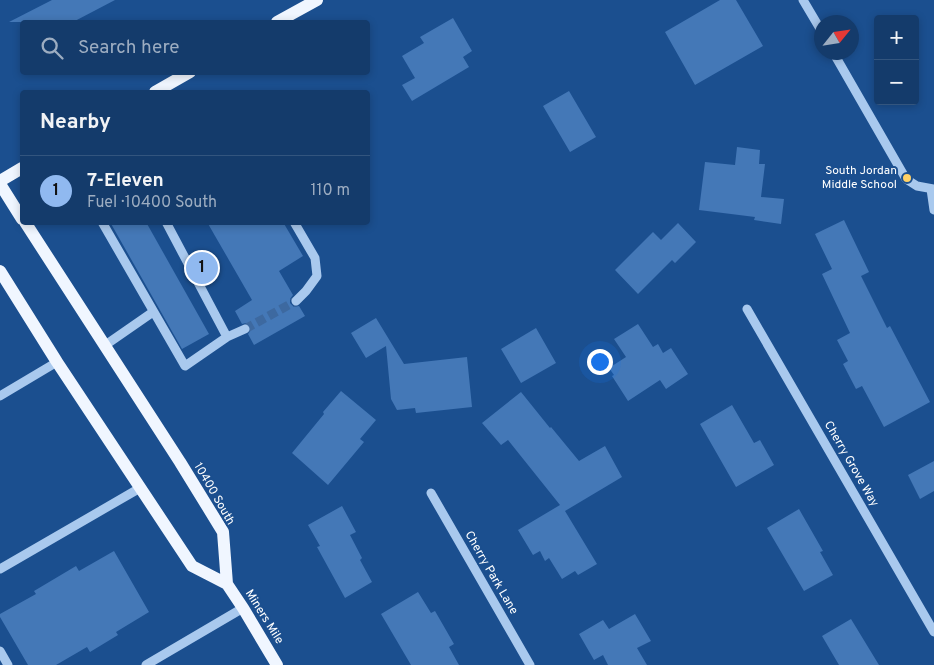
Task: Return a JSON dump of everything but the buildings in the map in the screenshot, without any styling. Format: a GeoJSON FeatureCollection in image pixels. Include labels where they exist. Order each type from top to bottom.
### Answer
{"type":"FeatureCollection","features":[{"type":"Feature","properties":{"kind":"main road"},"geometry":{"type":"LineString","coordinates":[[281,20],[317,0]]}},
{"type":"Feature","properties":{"kind":"main road"},"geometry":{"type":"LineString","coordinates":[[158,90],[185,75]]}},
{"type":"Feature","properties":{"kind":"main road"},"geometry":{"type":"LineString","coordinates":[[20,169],[0,183],[20,216]]}},
{"type":"Feature","properties":{"kind":"main road","name":"10400 South"},"geometry":{"type":"LineString","coordinates":[[27,225],[223,532],[227,584]]}},
{"type":"Feature","properties":{"kind":"main road"},"geometry":{"type":"LineString","coordinates":[[0,272],[192,566],[227,584]]}},
{"type":"Feature","properties":{"kind":"main road","name":"Miners Mile"},"geometry":{"type":"LineString","coordinates":[[227,584],[277,665]]}},
{"type":"Feature","properties":{"kind":"street"},"geometry":{"type":"LineString","coordinates":[[803,0],[814,19]]}},
{"type":"Feature","properties":{"kind":"street"},"geometry":{"type":"LineString","coordinates":[[838,60],[906,179],[911,184],[933,189],[934,210]]}},
{"type":"Feature","properties":{"kind":"street"},"geometry":{"type":"LineString","coordinates":[[104,225],[185,366],[227,337],[245,329]]}},
{"type":"Feature","properties":{"kind":"street"},"geometry":{"type":"LineString","coordinates":[[168,225],[227,337]]}},
{"type":"Feature","properties":{"kind":"street"},"geometry":{"type":"LineString","coordinates":[[296,225],[315,258],[317,276],[306,292],[296,301]]}},
{"type":"Feature","properties":{"kind":"street","name":"Cherry Grove Way"},"geometry":{"type":"LineString","coordinates":[[747,309],[934,632]]}},
{"type":"Feature","properties":{"kind":"street"},"geometry":{"type":"LineString","coordinates":[[104,346],[153,312]]}},
{"type":"Feature","properties":{"kind":"street"},"geometry":{"type":"LineString","coordinates":[[0,394],[57,362]]}},
{"type":"Feature","properties":{"kind":"street"},"geometry":{"type":"LineString","coordinates":[[0,569],[140,488]]}},
{"type":"Feature","properties":{"kind":"street","name":"Cherry Park Lane"},"geometry":{"type":"LineString","coordinates":[[431,493],[530,665]]}},
{"type":"Feature","properties":{"kind":"street"},"geometry":{"type":"LineString","coordinates":[[146,665],[243,608]]}},
{"type":"Feature","properties":{"kind":"street"},"geometry":{"type":"LineString","coordinates":[[0,651],[8,665]]}},
{"type":"Feature","properties":{"kind":"tunnel"},"geometry":{"type":"LineString","coordinates":[[245,329],[296,301]]}},
{"type":"Feature","properties":{"kind":"place","name":"South Jordan Middle School"},"geometry":{"type":"Point","coordinates":[907,178]}},
{"type":"Feature","properties":{"kind":"place","name":"7-Eleven"},"geometry":{"type":"Point","coordinates":[202,268]}}]}
